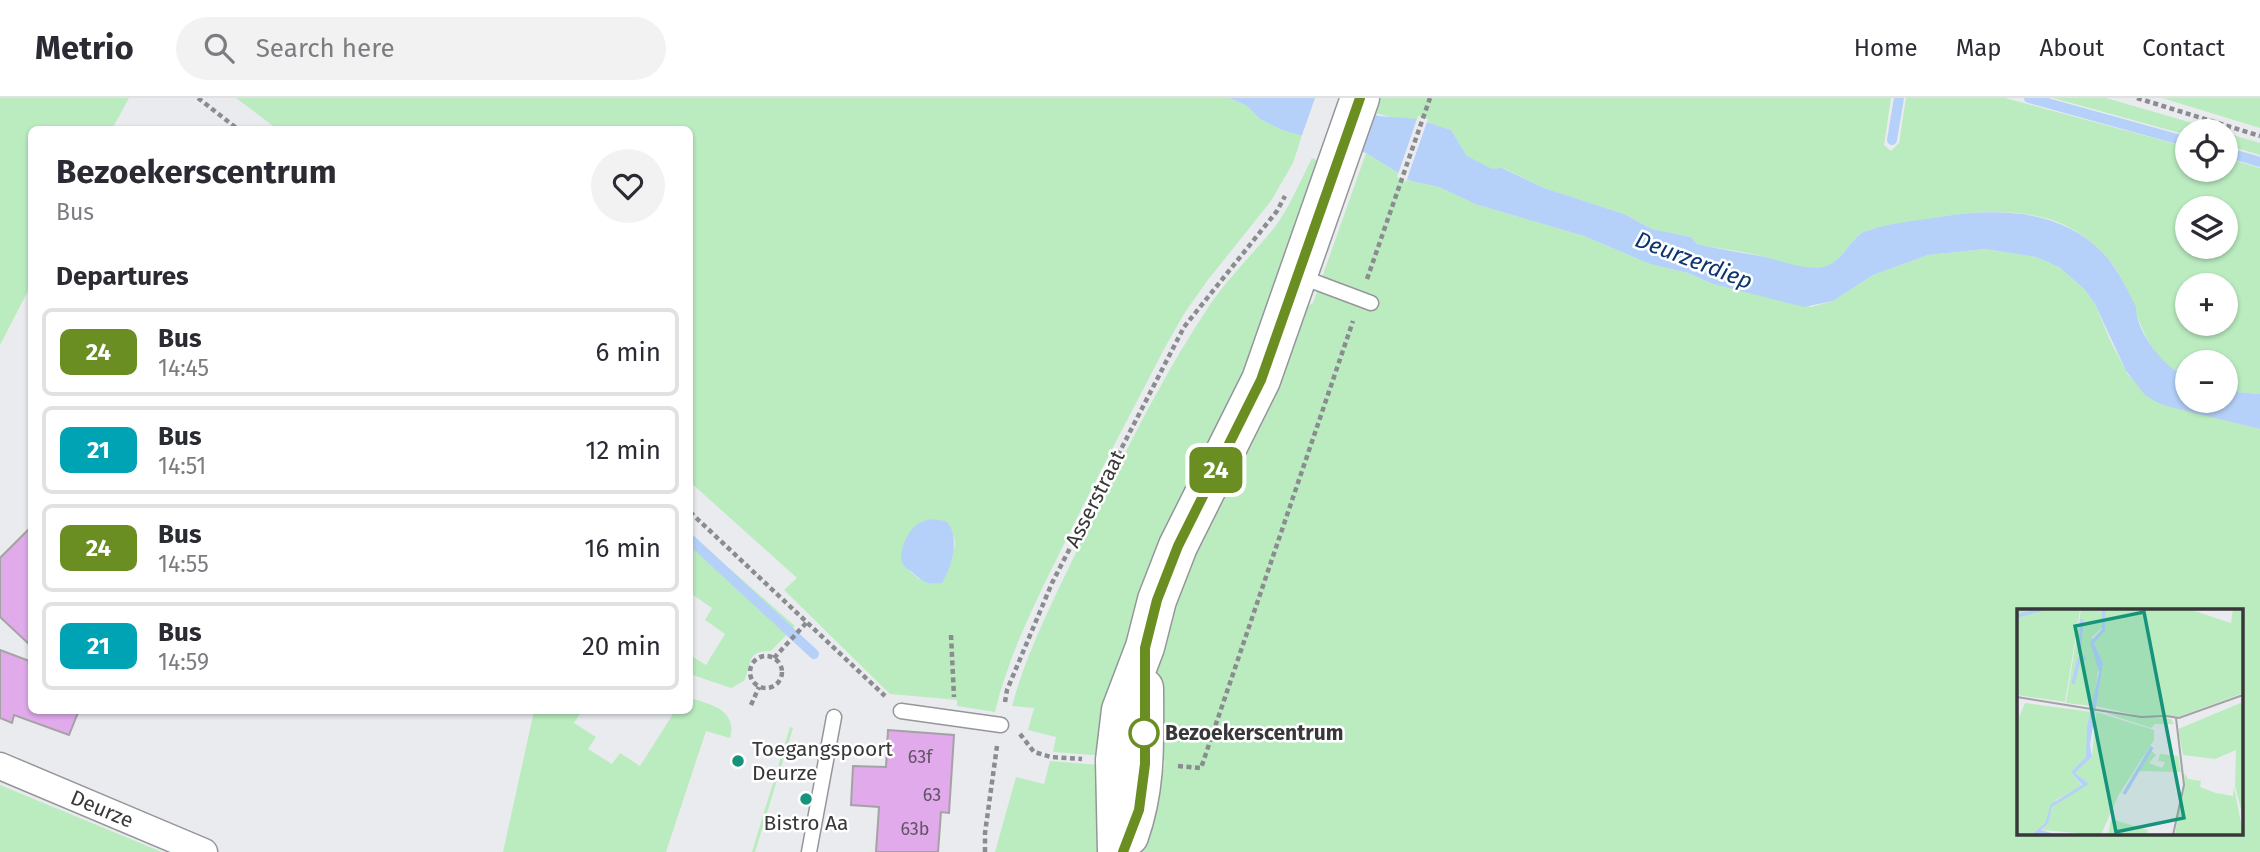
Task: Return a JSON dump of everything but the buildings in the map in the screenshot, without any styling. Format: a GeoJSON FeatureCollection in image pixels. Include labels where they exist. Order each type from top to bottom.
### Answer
{"type":"FeatureCollection","features":[{"type":"Feature","properties":{"kind":"main road"},"geometry":{"type":"LineString","coordinates":[[1116,852],[1115,760],[1121,710],[1145,648],[1157,600],[1178,546],[1261,380],[1298,275],[1305,198],[1335,166],[1360,98]]}},
{"type":"Feature","properties":{"kind":"main road"},"geometry":{"type":"LineString","coordinates":[[1123,852],[1139,810],[1145,764],[1145,648]]}},
{"type":"Feature","properties":{"kind":"street","name":"Deurze"},"geometry":{"type":"LineString","coordinates":[[0,766],[204,852]]}},
{"type":"Feature","properties":{"kind":"lane"},"geometry":{"type":"LineString","coordinates":[[1298,275],[1371,303]]}},
{"type":"Feature","properties":{"kind":"lane"},"geometry":{"type":"LineString","coordinates":[[901,711],[1001,725]]}},
{"type":"Feature","properties":{"kind":"lane"},"geometry":{"type":"LineString","coordinates":[[809,852],[834,718]]}},
{"type":"Feature","properties":{"kind":"path"},"geometry":{"type":"LineString","coordinates":[[198,98],[234,126]]}},
{"type":"Feature","properties":{"kind":"path"},"geometry":{"type":"LineString","coordinates":[[1365,287],[1430,98]]}},
{"type":"Feature","properties":{"kind":"path"},"geometry":{"type":"LineString","coordinates":[[2137,98],[2260,136]]}},
{"type":"Feature","properties":{"kind":"path","name":"Asserstraat"},"geometry":{"type":"LineString","coordinates":[[985,852],[985,833],[1007,690],[1052,583],[1184,327],[1277,211],[1305,198]]}},
{"type":"Feature","properties":{"kind":"path"},"geometry":{"type":"LineString","coordinates":[[1177,766],[1201,768],[1356,314]]}},
{"type":"Feature","properties":{"kind":"path"},"geometry":{"type":"LineString","coordinates":[[693,515],[901,711]]}},
{"type":"Feature","properties":{"kind":"path"},"geometry":{"type":"LineString","coordinates":[[775,656],[782,671],[779,682],[770,688],[759,687],[750,674],[751,664],[764,656],[775,656],[806,623]]}},
{"type":"Feature","properties":{"kind":"path"},"geometry":{"type":"LineString","coordinates":[[951,635],[956,688],[952,718]]}},
{"type":"Feature","properties":{"kind":"path"},"geometry":{"type":"LineString","coordinates":[[751,705],[759,687]]}},
{"type":"Feature","properties":{"kind":"green space"},"geometry":{"type":"Polygon","coordinates":[[[0,98],[129,98],[114,126],[28,126],[28,291],[0,345],[0,98]]]}},
{"type":"Feature","properties":{"kind":"green space"},"geometry":{"type":"Polygon","coordinates":[[[236,98],[1229,98],[1247,106],[1260,119],[1282,130],[1302,135],[1293,163],[1271,201],[1207,281],[1163,351],[1033,609],[1007,670],[995,712],[957,706],[957,700],[890,694],[784,590],[797,578],[693,485],[693,126],[273,126],[236,98]],[[912,529],[902,552],[904,566],[919,579],[946,571],[955,545],[954,536],[912,529]]]}},
{"type":"Feature","properties":{"kind":"green space"},"geometry":{"type":"Polygon","coordinates":[[[1380,98],[1891,98],[1884,145],[1891,151],[1899,143],[1906,98],[2005,98],[2175,144],[2175,182],[2238,182],[2238,162],[2260,168],[2260,394],[2238,392],[2238,350],[2175,350],[2175,370],[2162,361],[2145,335],[2121,278],[2108,259],[2091,242],[2071,228],[2049,219],[2011,213],[1973,213],[1878,228],[1861,234],[1829,265],[1800,267],[1757,255],[1697,244],[1691,237],[1652,229],[1624,214],[1544,188],[1503,168],[1492,170],[1467,156],[1451,130],[1417,119],[1401,119],[1374,113],[1380,98]]]}},
{"type":"Feature","properties":{"kind":"green space"},"geometry":{"type":"Polygon","coordinates":[[[2053,98],[2106,98],[2179,119],[2175,119],[2175,132],[2053,98]]]}},
{"type":"Feature","properties":{"kind":"green space"},"geometry":{"type":"Polygon","coordinates":[[[2162,98],[2260,98],[2260,128],[2238,119],[2162,98]]]}},
{"type":"Feature","properties":{"kind":"green space"},"geometry":{"type":"Polygon","coordinates":[[[2238,137],[2260,143],[2260,155],[2238,149],[2238,137]]]}},
{"type":"Feature","properties":{"kind":"green space"},"geometry":{"type":"Polygon","coordinates":[[[1366,153],[1411,181],[1439,187],[1475,204],[1584,236],[1650,264],[1688,273],[1713,284],[1811,307],[1833,301],[1873,275],[1928,255],[1985,249],[2036,257],[2059,267],[2085,290],[2095,304],[2128,375],[2158,403],[2175,407],[2175,413],[2197,413],[2260,429],[2260,852],[1140,852],[1154,769],[1164,770],[1165,761],[1160,760],[1155,680],[1172,603],[1306,307],[1313,303],[1366,153]]]}},
{"type":"Feature","properties":{"kind":"green space"},"geometry":{"type":"Polygon","coordinates":[[[1312,158],[1320,161],[1106,756],[1053,752],[1056,737],[1028,730],[1034,708],[1012,706],[1042,624],[1125,453],[1173,363],[1216,296],[1280,220],[1312,158]]]}},
{"type":"Feature","properties":{"kind":"green space"},"geometry":{"type":"Polygon","coordinates":[[[693,537],[795,626],[771,651],[757,653],[751,659],[744,681],[731,688],[693,675],[693,657],[706,665],[725,634],[705,620],[712,608],[693,595],[693,537]]]}},
{"type":"Feature","properties":{"kind":"green space"},"geometry":{"type":"Polygon","coordinates":[[[693,699],[714,706],[730,721],[730,738],[706,731],[666,852],[503,852],[533,714],[580,714],[574,723],[596,737],[588,749],[612,764],[620,753],[640,766],[673,714],[693,714],[693,699]]]}},
{"type":"Feature","properties":{"kind":"green space"},"geometry":{"type":"Polygon","coordinates":[[[790,727],[793,728],[755,852],[752,852],[790,727]]]}},
{"type":"Feature","properties":{"kind":"green space"},"geometry":{"type":"Polygon","coordinates":[[[1050,761],[1100,765],[1103,852],[995,852],[1016,777],[1044,784],[1050,761]]]}},
{"type":"Feature","properties":{"kind":"green space"},"geometry":{"type":"Polygon","coordinates":[[[0,785],[162,852],[0,852],[0,785]]]}},
{"type":"Feature","properties":{"kind":"water","name":"Deurzerdiep"},"geometry":{"type":"Polygon","coordinates":[[[1229,98],[1330,98],[1379,116],[1417,119],[1451,130],[1467,156],[1492,169],[1502,168],[1544,188],[1624,214],[1652,229],[1691,237],[1697,244],[1806,267],[1829,265],[1841,256],[1860,234],[1893,224],[1983,212],[2047,219],[2086,238],[2118,272],[2136,307],[2140,327],[2161,358],[2175,370],[2175,408],[2145,395],[2126,371],[2095,304],[2085,290],[2059,267],[2036,257],[1985,249],[1928,255],[1873,275],[1833,301],[1804,307],[1713,284],[1688,273],[1650,264],[1584,236],[1475,204],[1439,187],[1411,181],[1366,153],[1282,130],[1260,119],[1247,106],[1229,98]]]}},
{"type":"Feature","properties":{"kind":"water"},"geometry":{"type":"Polygon","coordinates":[[[2238,392],[2260,394],[2260,429],[2194,413],[2238,413],[2238,392]]]}},
{"type":"Feature","properties":{"kind":"water"},"geometry":{"type":"Polygon","coordinates":[[[930,519],[946,521],[953,535],[952,560],[942,583],[923,581],[906,568],[901,557],[912,529],[930,519]]]}},
{"type":"Feature","properties":{"kind":"pier"},"geometry":{"type":"Polygon","coordinates":[[[1315,98],[1340,98],[1376,110],[1361,155],[1301,138],[1315,98]]]}},
{"type":"Feature","properties":{"kind":"pier"},"geometry":{"type":"Polygon","coordinates":[[[1418,116],[1428,119],[1406,182],[1397,177],[1418,116]]]}},
{"type":"Feature","properties":{"kind":"waterway"},"geometry":{"type":"LineString","coordinates":[[1892,140],[1899,98]]}},
{"type":"Feature","properties":{"kind":"waterway"},"geometry":{"type":"LineString","coordinates":[[2029,98],[2175,138]]}},
{"type":"Feature","properties":{"kind":"waterway"},"geometry":{"type":"LineString","coordinates":[[2238,156],[2260,162]]}},
{"type":"Feature","properties":{"kind":"waterway"},"geometry":{"type":"LineString","coordinates":[[693,542],[814,654]]}},
{"type":"Feature","properties":{"kind":"bus line","name":"24"},"geometry":{"type":"LineString","coordinates":[[1123,852],[1139,810],[1145,764],[1145,648],[1157,600],[1178,546],[1261,380],[1360,98]]}},
{"type":"Feature","properties":{"kind":"place","name":"Bezoekerscentrum"},"geometry":{"type":"Point","coordinates":[1144,733]}},
{"type":"Feature","properties":{"kind":"place","name":"Toegangspoort Deurze"},"geometry":{"type":"Point","coordinates":[738,761]}},
{"type":"Feature","properties":{"kind":"place","name":"Bistro Aa"},"geometry":{"type":"Point","coordinates":[806,799]}}]}
